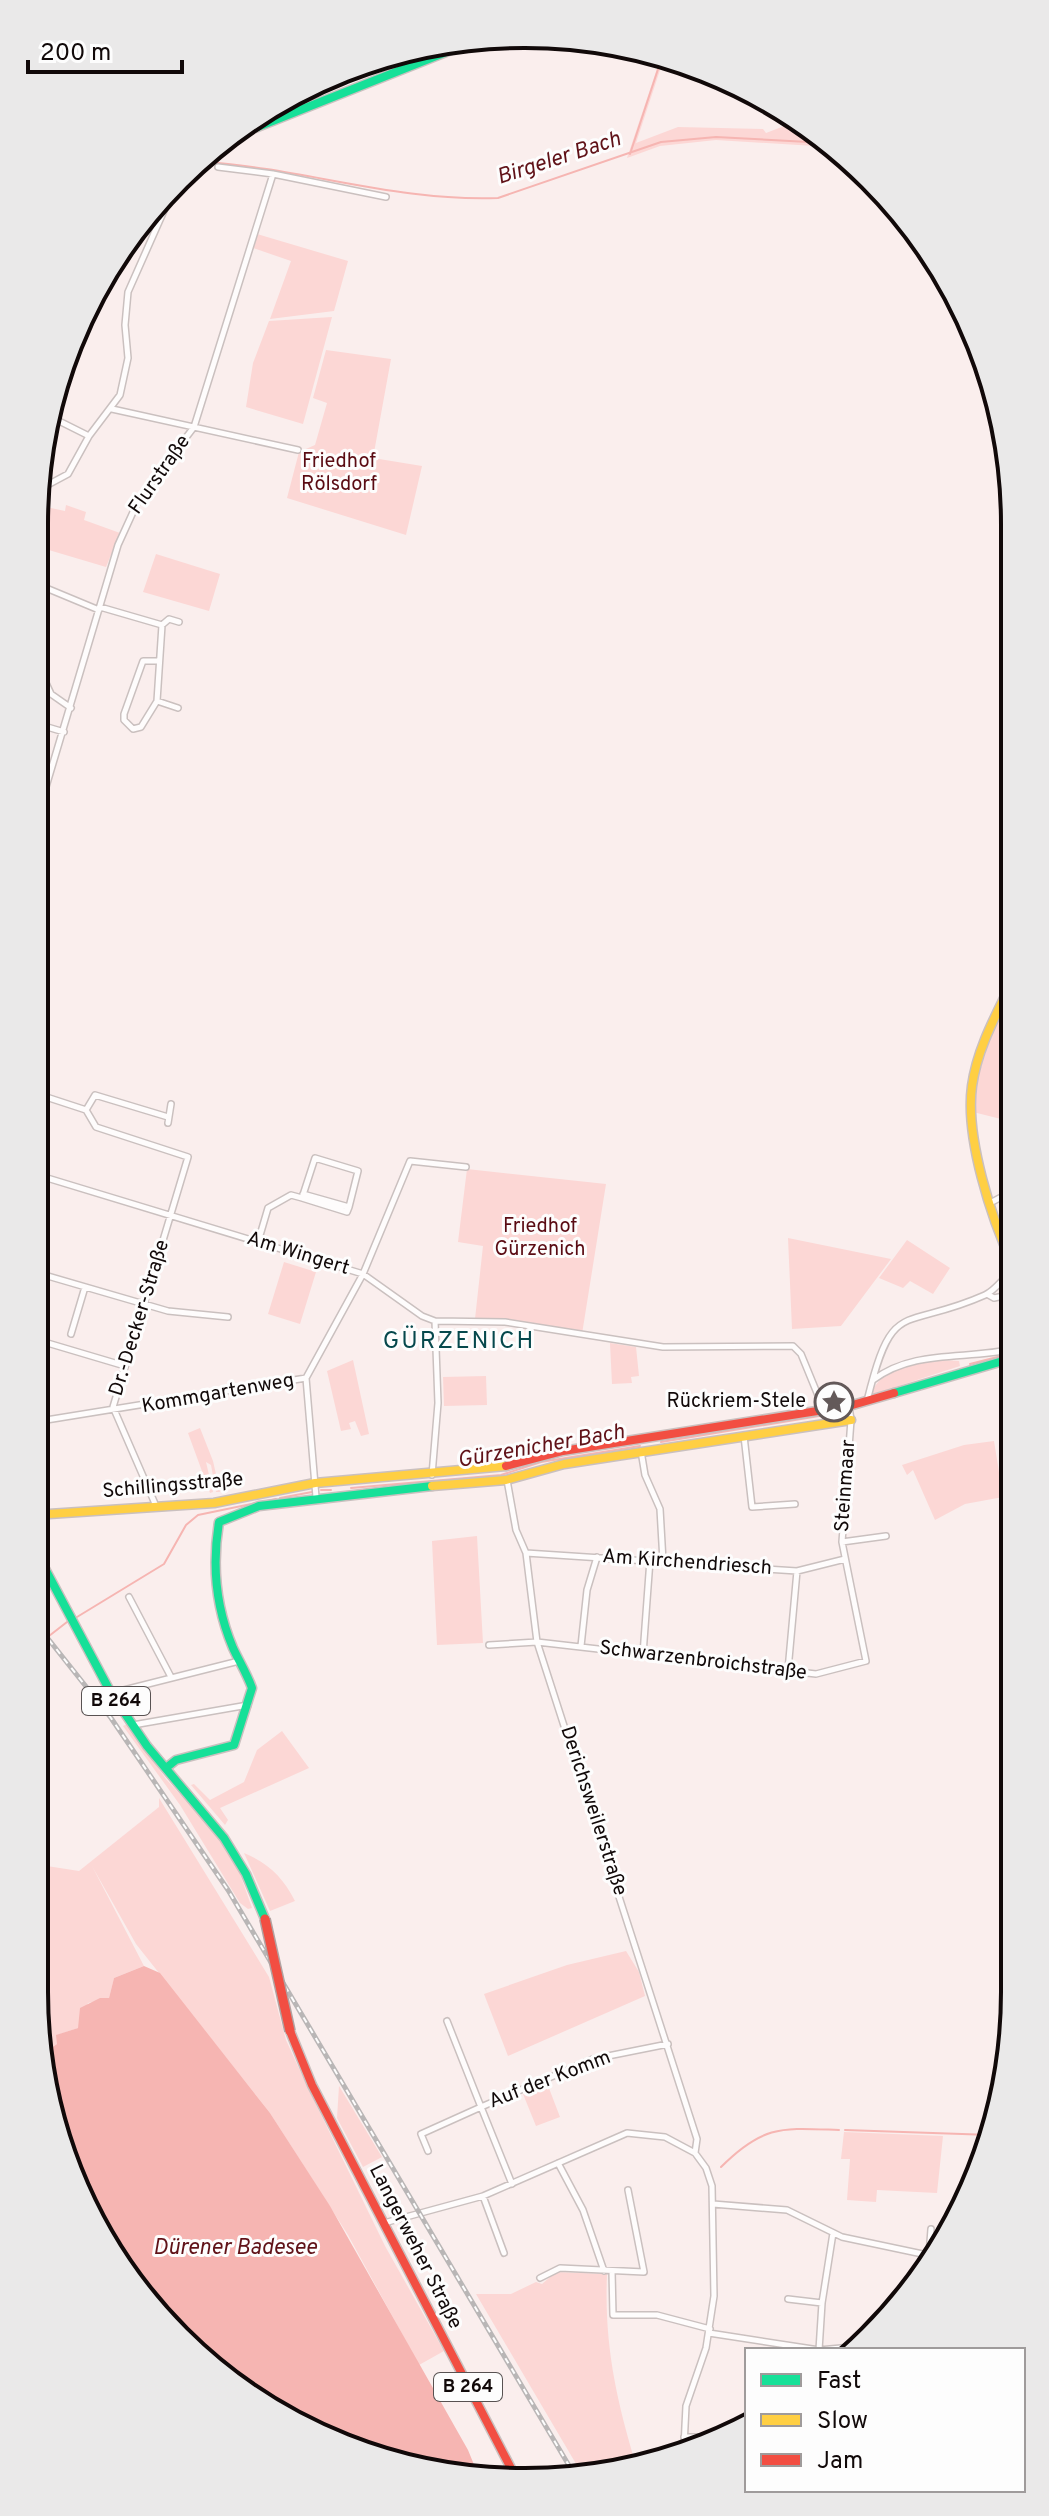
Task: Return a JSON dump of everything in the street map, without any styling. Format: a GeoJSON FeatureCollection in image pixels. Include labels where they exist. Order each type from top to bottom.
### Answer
{"type":"FeatureCollection","features":[{"type":"Feature","properties":{"kind":"main road"},"geometry":{"type":"LineString","coordinates":[[269,122],[435,57]]}},
{"type":"Feature","properties":{"kind":"main road"},"geometry":{"type":"LineString","coordinates":[[1001,1008],[976,1066],[969,1103],[973,1141],[1001,1233]]}},
{"type":"Feature","properties":{"kind":"main road","name":"Schillingsstraße"},"geometry":{"type":"LineString","coordinates":[[48,1514],[233,1501],[315,1483],[492,1470],[562,1451],[849,1406],[1001,1361]]}},
{"type":"Feature","properties":{"kind":"main road","name":"Schillingsstraße"},"geometry":{"type":"LineString","coordinates":[[239,1661],[225,1624],[217,1570],[218,1526],[226,1516],[259,1506],[316,1497],[506,1480],[564,1464],[851,1420]]}},
{"type":"Feature","properties":{"kind":"main road","name":"B 264"},"geometry":{"type":"LineString","coordinates":[[48,1574],[111,1693],[166,1768]]}},
{"type":"Feature","properties":{"kind":"main road"},"geometry":{"type":"LineString","coordinates":[[166,1768],[176,1760],[232,1746],[252,1688],[239,1661]]}},
{"type":"Feature","properties":{"kind":"main road","name":"Langerweher Straße"},"geometry":{"type":"LineString","coordinates":[[166,1768],[235,1855],[265,1919],[290,2031],[312,2085],[511,2468]]}},
{"type":"Feature","properties":{"kind":"street"},"geometry":{"type":"LineString","coordinates":[[218,167],[273,174],[386,197]]}},
{"type":"Feature","properties":{"kind":"street","name":"Flurstraße"},"geometry":{"type":"LineString","coordinates":[[48,780],[118,545],[136,502],[194,427],[273,174]]}},
{"type":"Feature","properties":{"kind":"street"},"geometry":{"type":"LineString","coordinates":[[50,484],[68,474],[89,436],[120,395],[127,367],[125,314],[128,292],[162,214]]}},
{"type":"Feature","properties":{"kind":"street"},"geometry":{"type":"LineString","coordinates":[[112,409],[298,450]]}},
{"type":"Feature","properties":{"kind":"street"},"geometry":{"type":"LineString","coordinates":[[59,421],[89,436]]}},
{"type":"Feature","properties":{"kind":"street"},"geometry":{"type":"LineString","coordinates":[[48,588],[99,608],[162,625]]}},
{"type":"Feature","properties":{"kind":"street"},"geometry":{"type":"LineString","coordinates":[[157,661],[140,664],[124,720],[137,730],[157,701],[157,661],[162,625],[169,619],[179,622]]}},
{"type":"Feature","properties":{"kind":"street"},"geometry":{"type":"LineString","coordinates":[[48,687],[51,694],[71,708]]}},
{"type":"Feature","properties":{"kind":"street"},"geometry":{"type":"LineString","coordinates":[[157,701],[178,708]]}},
{"type":"Feature","properties":{"kind":"street"},"geometry":{"type":"LineString","coordinates":[[48,727],[64,732]]}},
{"type":"Feature","properties":{"kind":"street"},"geometry":{"type":"LineString","coordinates":[[48,1098],[86,1110],[95,1095],[168,1120],[171,1104]]}},
{"type":"Feature","properties":{"kind":"street","name":"Dr.-Decker-Straße"},"geometry":{"type":"LineString","coordinates":[[86,1110],[96,1127],[187,1154],[113,1412],[157,1507]]}},
{"type":"Feature","properties":{"kind":"street"},"geometry":{"type":"LineString","coordinates":[[258,1242],[268,1208],[291,1195],[303,1196],[347,1212],[359,1173],[315,1158],[303,1196]]}},
{"type":"Feature","properties":{"kind":"street"},"geometry":{"type":"LineString","coordinates":[[316,1497],[306,1378],[363,1274],[410,1161],[466,1167]]}},
{"type":"Feature","properties":{"kind":"street","name":"Am Wingert"},"geometry":{"type":"LineString","coordinates":[[48,1178],[363,1274],[422,1316],[435,1321],[505,1322],[665,1348],[793,1346],[801,1354],[825,1410]]}},
{"type":"Feature","properties":{"kind":"street"},"geometry":{"type":"LineString","coordinates":[[991,1203],[1001,1197]]}},
{"type":"Feature","properties":{"kind":"street"},"geometry":{"type":"LineString","coordinates":[[48,1276],[144,1305],[176,1312],[228,1317]]}},
{"type":"Feature","properties":{"kind":"street"},"geometry":{"type":"LineString","coordinates":[[867,1401],[872,1380],[894,1326],[987,1294],[1001,1280]]}},
{"type":"Feature","properties":{"kind":"street"},"geometry":{"type":"LineString","coordinates":[[71,1334],[85,1287]]}},
{"type":"Feature","properties":{"kind":"street"},"geometry":{"type":"LineString","coordinates":[[987,1294],[994,1298],[1001,1297]]}},
{"type":"Feature","properties":{"kind":"street"},"geometry":{"type":"LineString","coordinates":[[432,1475],[438,1403],[435,1321]]}},
{"type":"Feature","properties":{"kind":"street"},"geometry":{"type":"LineString","coordinates":[[48,1343],[125,1366]]}},
{"type":"Feature","properties":{"kind":"street"},"geometry":{"type":"LineString","coordinates":[[872,1380],[923,1358],[965,1357],[1001,1352]]}},
{"type":"Feature","properties":{"kind":"street"},"geometry":{"type":"LineString","coordinates":[[965,1357],[967,1371]]}},
{"type":"Feature","properties":{"kind":"street","name":"Kommgartenweg"},"geometry":{"type":"LineString","coordinates":[[48,1420],[306,1378]]}},
{"type":"Feature","properties":{"kind":"street","name":"Steinmaar"},"geometry":{"type":"LineString","coordinates":[[849,1406],[851,1420],[842,1542],[866,1661]]}},
{"type":"Feature","properties":{"kind":"street"},"geometry":{"type":"LineString","coordinates":[[744,1435],[752,1507],[795,1504]]}},
{"type":"Feature","properties":{"kind":"street"},"geometry":{"type":"LineString","coordinates":[[641,1451],[645,1475],[660,1509],[663,1561]]}},
{"type":"Feature","properties":{"kind":"street","name":"Derichsweilerstraße"},"geometry":{"type":"LineString","coordinates":[[506,1480],[516,1530],[526,1553],[537,1642],[697,2139],[692,2152]]}},
{"type":"Feature","properties":{"kind":"street"},"geometry":{"type":"LineString","coordinates":[[842,1542],[886,1536]]}},
{"type":"Feature","properties":{"kind":"street","name":"Am Kirchendriesch"},"geometry":{"type":"LineString","coordinates":[[526,1553],[797,1571],[845,1559]]}},
{"type":"Feature","properties":{"kind":"street"},"geometry":{"type":"LineString","coordinates":[[581,1646],[587,1590],[597,1557]]}},
{"type":"Feature","properties":{"kind":"street"},"geometry":{"type":"LineString","coordinates":[[643,1654],[650,1560]]}},
{"type":"Feature","properties":{"kind":"street"},"geometry":{"type":"LineString","coordinates":[[788,1670],[797,1571]]}},
{"type":"Feature","properties":{"kind":"street"},"geometry":{"type":"LineString","coordinates":[[129,1597],[171,1677]]}},
{"type":"Feature","properties":{"kind":"street","name":"Schwarzenbroichstraße"},"geometry":{"type":"LineString","coordinates":[[489,1645],[537,1642],[820,1674],[866,1661]]}},
{"type":"Feature","properties":{"kind":"street"},"geometry":{"type":"LineString","coordinates":[[111,1693],[239,1661]]}},
{"type":"Feature","properties":{"kind":"street"},"geometry":{"type":"LineString","coordinates":[[132,1725],[248,1705]]}},
{"type":"Feature","properties":{"kind":"street","name":"Auf der Komm"},"geometry":{"type":"LineString","coordinates":[[447,2021],[512,2184]]}},
{"type":"Feature","properties":{"kind":"street","name":"Auf der Komm"},"geometry":{"type":"LineString","coordinates":[[428,2151],[421,2134],[481,2107],[593,2059],[668,2044]]}},
{"type":"Feature","properties":{"kind":"street"},"geometry":{"type":"LineString","coordinates":[[382,2224],[483,2196],[627,2133],[665,2137],[692,2152],[710,2176],[715,2276],[709,2331],[686,2406],[684,2441]]}},
{"type":"Feature","properties":{"kind":"street"},"geometry":{"type":"LineString","coordinates":[[558,2163],[583,2210],[604,2271]]}},
{"type":"Feature","properties":{"kind":"street"},"geometry":{"type":"LineString","coordinates":[[540,2278],[560,2268],[645,2271],[628,2190]]}},
{"type":"Feature","properties":{"kind":"street"},"geometry":{"type":"LineString","coordinates":[[483,2196],[504,2253]]}},
{"type":"Feature","properties":{"kind":"street"},"geometry":{"type":"LineString","coordinates":[[713,2204],[787,2210],[833,2233],[923,2253]]}},
{"type":"Feature","properties":{"kind":"street"},"geometry":{"type":"LineString","coordinates":[[931,2229],[931,2240]]}},
{"type":"Feature","properties":{"kind":"street"},"geometry":{"type":"LineString","coordinates":[[819,2348],[822,2303],[833,2233]]}},
{"type":"Feature","properties":{"kind":"street"},"geometry":{"type":"LineString","coordinates":[[612,2271],[613,2315],[657,2315],[709,2331],[807,2348]]}},
{"type":"Feature","properties":{"kind":"street"},"geometry":{"type":"LineString","coordinates":[[788,2299],[822,2303]]}},
{"type":"Feature","properties":{"kind":"street"},"geometry":{"type":"LineString","coordinates":[[684,2437],[694,2437]]}},
{"type":"Feature","properties":{"kind":"green space"},"geometry":{"type":"Polygon","coordinates":[[[658,67],[661,68],[636,143],[678,127],[763,129],[766,133],[785,126],[815,146],[716,140],[660,146],[627,158],[658,67]]]}},
{"type":"Feature","properties":{"kind":"green space"},"geometry":{"type":"Polygon","coordinates":[[[257,234],[348,261],[334,311],[270,319],[291,261],[253,248],[257,234]]]}},
{"type":"Feature","properties":{"kind":"green space"},"geometry":{"type":"Polygon","coordinates":[[[332,317],[303,424],[246,407],[253,363],[269,321],[332,317]]]}},
{"type":"Feature","properties":{"kind":"green space","name":"Friedhof Rölsdorf"},"geometry":{"type":"Polygon","coordinates":[[[326,350],[391,359],[373,458],[422,466],[406,535],[287,498],[299,452],[315,445],[327,403],[313,398],[326,350]]]}},
{"type":"Feature","properties":{"kind":"green space"},"geometry":{"type":"Polygon","coordinates":[[[66,505],[86,512],[84,520],[120,533],[106,567],[48,550],[49,508],[65,511],[66,505]]]}},
{"type":"Feature","properties":{"kind":"green space"},"geometry":{"type":"Polygon","coordinates":[[[156,554],[220,574],[209,611],[143,592],[156,554]]]}},
{"type":"Feature","properties":{"kind":"green space"},"geometry":{"type":"Polygon","coordinates":[[[1001,1015],[1001,1119],[973,1112],[982,1064],[1001,1015]]]}},
{"type":"Feature","properties":{"kind":"green space","name":"Friedhof Gürzenich"},"geometry":{"type":"Polygon","coordinates":[[[467,1169],[606,1184],[582,1334],[502,1319],[475,1319],[483,1246],[458,1242],[467,1169]]]}},
{"type":"Feature","properties":{"kind":"green space"},"geometry":{"type":"Polygon","coordinates":[[[788,1238],[891,1259],[841,1326],[792,1329],[788,1238]]]}},
{"type":"Feature","properties":{"kind":"green space"},"geometry":{"type":"Polygon","coordinates":[[[907,1240],[950,1268],[933,1294],[910,1281],[903,1288],[879,1278],[907,1240]]]}},
{"type":"Feature","properties":{"kind":"green space"},"geometry":{"type":"Polygon","coordinates":[[[284,1262],[316,1272],[300,1324],[268,1314],[284,1262]]]}},
{"type":"Feature","properties":{"kind":"green space"},"geometry":{"type":"Polygon","coordinates":[[[610,1343],[636,1347],[639,1376],[631,1377],[632,1383],[612,1384],[610,1343]]]}},
{"type":"Feature","properties":{"kind":"green space"},"geometry":{"type":"Polygon","coordinates":[[[353,1360],[369,1434],[361,1436],[355,1421],[349,1423],[351,1429],[341,1431],[327,1371],[353,1360]]]}},
{"type":"Feature","properties":{"kind":"green space"},"geometry":{"type":"Polygon","coordinates":[[[959,1361],[960,1366],[871,1395],[882,1378],[891,1372],[922,1362],[959,1361]]]}},
{"type":"Feature","properties":{"kind":"green space"},"geometry":{"type":"Polygon","coordinates":[[[486,1376],[487,1405],[444,1406],[443,1377],[486,1376]]]}},
{"type":"Feature","properties":{"kind":"green space"},"geometry":{"type":"Polygon","coordinates":[[[200,1428],[213,1461],[220,1492],[216,1492],[211,1465],[206,1462],[213,1492],[210,1493],[188,1433],[200,1428]]]}},
{"type":"Feature","properties":{"kind":"green space"},"geometry":{"type":"Polygon","coordinates":[[[994,1441],[1001,1497],[965,1504],[935,1520],[913,1470],[907,1475],[902,1465],[964,1445],[994,1441]]]}},
{"type":"Feature","properties":{"kind":"green space"},"geometry":{"type":"Polygon","coordinates":[[[477,1536],[483,1643],[437,1645],[432,1541],[477,1536]]]}},
{"type":"Feature","properties":{"kind":"green space"},"geometry":{"type":"Polygon","coordinates":[[[127,1724],[166,1779],[216,1833],[239,1871],[252,1908],[248,1909],[240,1903],[180,1805],[123,1726],[127,1724]]]}},
{"type":"Feature","properties":{"kind":"green space"},"geometry":{"type":"Polygon","coordinates":[[[282,1731],[309,1768],[220,1808],[228,1820],[225,1825],[191,1785],[194,1784],[210,1800],[244,1782],[257,1750],[282,1731]]]}},
{"type":"Feature","properties":{"kind":"green space"},"geometry":{"type":"Polygon","coordinates":[[[159,1798],[269,1977],[286,2040],[308,2088],[385,2246],[444,2351],[419,2365],[348,2235],[270,2113],[136,1944],[92,1866],[144,1966],[114,1978],[109,1998],[88,2003],[78,2028],[57,2035],[57,2044],[51,2048],[48,1866],[79,1871],[159,1807],[159,1798]]]}},
{"type":"Feature","properties":{"kind":"green space"},"geometry":{"type":"Polygon","coordinates":[[[244,1853],[274,1872],[295,1901],[270,1911],[244,1853]]]}},
{"type":"Feature","properties":{"kind":"green space"},"geometry":{"type":"Polygon","coordinates":[[[626,1951],[639,1972],[645,1996],[508,2056],[484,1994],[567,1965],[626,1951]]]}},
{"type":"Feature","properties":{"kind":"green space"},"geometry":{"type":"Polygon","coordinates":[[[547,2083],[560,2117],[536,2126],[523,2094],[547,2083]]]}},
{"type":"Feature","properties":{"kind":"green space"},"geometry":{"type":"Polygon","coordinates":[[[339,2086],[382,2157],[363,2167],[337,2118],[339,2086]]]}},
{"type":"Feature","properties":{"kind":"green space"},"geometry":{"type":"Polygon","coordinates":[[[844,2132],[943,2136],[937,2193],[877,2190],[876,2202],[847,2200],[850,2159],[841,2159],[844,2132]]]}},
{"type":"Feature","properties":{"kind":"green space"},"geometry":{"type":"Polygon","coordinates":[[[556,2272],[607,2274],[607,2324],[613,2371],[633,2455],[577,2465],[476,2294],[511,2294],[536,2282],[542,2284],[556,2272]]]}},
{"type":"Feature","properties":{"kind":"water","name":"Dürener Badesee"},"geometry":{"type":"Polygon","coordinates":[[[144,1966],[160,1973],[270,2113],[330,2206],[474,2465],[432,2459],[371,2443],[286,2404],[234,2370],[210,2350],[146,2282],[112,2230],[84,2174],[64,2115],[52,2054],[51,2048],[57,2044],[56,2035],[78,2028],[80,2008],[100,1998],[109,1998],[114,1978],[144,1966]]]}},
{"type":"Feature","properties":{"kind":"waterway"},"geometry":{"type":"LineString","coordinates":[[630,154],[659,67]]}},
{"type":"Feature","properties":{"kind":"waterway","name":"Birgeler Bach"},"geometry":{"type":"LineString","coordinates":[[214,163],[424,195],[498,198],[661,142],[716,137],[809,142]]}},
{"type":"Feature","properties":{"kind":"waterway","name":"Gürzenicher Bach"},"geometry":{"type":"LineString","coordinates":[[970,1364],[1001,1356]]}},
{"type":"Feature","properties":{"kind":"waterway","name":"Gürzenicher Bach"},"geometry":{"type":"LineString","coordinates":[[661,1442],[825,1415]]}},
{"type":"Feature","properties":{"kind":"waterway","name":"Gürzenicher Bach"},"geometry":{"type":"LineString","coordinates":[[351,1488],[501,1475],[541,1462],[640,1446]]}},
{"type":"Feature","properties":{"kind":"waterway","name":"Gürzenicher Bach"},"geometry":{"type":"LineString","coordinates":[[321,1490],[331,1490]]}},
{"type":"Feature","properties":{"kind":"waterway","name":"Gürzenicher Bach"},"geometry":{"type":"LineString","coordinates":[[280,1498],[312,1492]]}},
{"type":"Feature","properties":{"kind":"waterway","name":"Gürzenicher Bach"},"geometry":{"type":"LineString","coordinates":[[77,1617],[164,1564],[186,1525],[198,1515],[276,1499]]}},
{"type":"Feature","properties":{"kind":"waterway","name":"Gürzenicher Bach"},"geometry":{"type":"LineString","coordinates":[[49,1636],[67,1622]]}},
{"type":"Feature","properties":{"kind":"waterway"},"geometry":{"type":"LineString","coordinates":[[721,2167],[762,2136],[788,2129],[839,2130]]}},
{"type":"Feature","properties":{"kind":"waterway"},"geometry":{"type":"LineString","coordinates":[[845,2130],[979,2135]]}},
{"type":"Feature","properties":{"kind":"railway"},"geometry":{"type":"LineString","coordinates":[[48,1639],[111,1718],[228,1890],[569,2466]]}},
{"type":"Feature","properties":{"kind":"traffic: fast"},"geometry":{"type":"LineString","coordinates":[[269,122],[435,57]]}},
{"type":"Feature","properties":{"kind":"traffic: fast"},"geometry":{"type":"LineString","coordinates":[[894,1393],[1001,1362]]}},
{"type":"Feature","properties":{"kind":"traffic: fast"},"geometry":{"type":"LineString","coordinates":[[166,1768],[176,1760],[234,1745],[252,1688],[227,1633],[219,1602],[216,1570],[219,1522],[259,1506],[432,1486]]}},
{"type":"Feature","properties":{"kind":"traffic: fast"},"geometry":{"type":"LineString","coordinates":[[48,1574],[111,1693],[147,1746],[224,1838],[246,1874],[265,1919]]}},
{"type":"Feature","properties":{"kind":"traffic: slow"},"geometry":{"type":"LineString","coordinates":[[1001,1005],[978,1059],[971,1106],[976,1153],[1001,1236]]}},
{"type":"Feature","properties":{"kind":"traffic: slow"},"geometry":{"type":"LineString","coordinates":[[432,1486],[506,1480],[564,1464],[851,1420]]}},
{"type":"Feature","properties":{"kind":"traffic: slow"},"geometry":{"type":"LineString","coordinates":[[48,1514],[214,1503],[315,1483],[506,1466]]}},
{"type":"Feature","properties":{"kind":"traffic: jam"},"geometry":{"type":"LineString","coordinates":[[506,1466],[563,1451],[849,1406],[894,1393]]}},
{"type":"Feature","properties":{"kind":"traffic: jam"},"geometry":{"type":"LineString","coordinates":[[265,1919],[290,2031]]}},
{"type":"Feature","properties":{"kind":"traffic: jam"},"geometry":{"type":"LineString","coordinates":[[290,2031],[312,2085],[511,2468]]}},
{"type":"Feature","properties":{"kind":"place","name":"Rückriem-Stele"},"geometry":{"type":"Point","coordinates":[834,1402]}},
{"type":"Feature","properties":{"kind":"district","name":"GÜRZENICH"},"geometry":{"type":"Point","coordinates":[459,1342]}}]}
